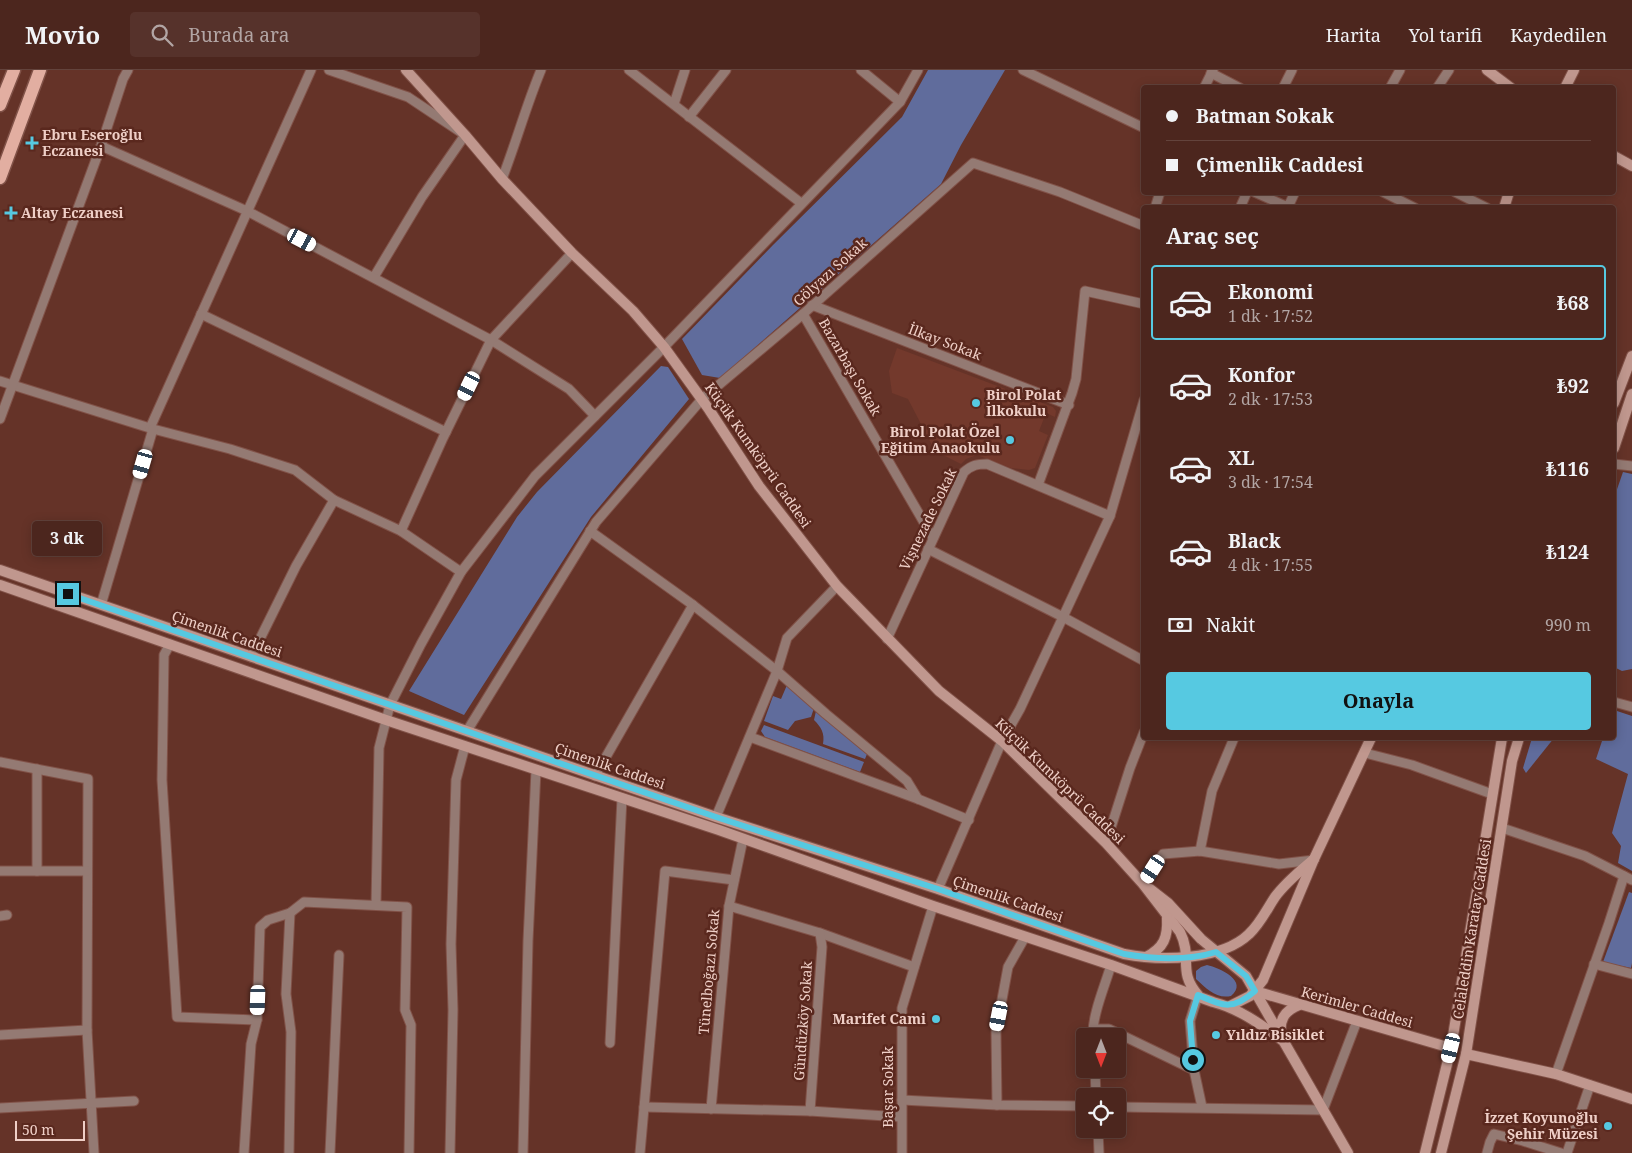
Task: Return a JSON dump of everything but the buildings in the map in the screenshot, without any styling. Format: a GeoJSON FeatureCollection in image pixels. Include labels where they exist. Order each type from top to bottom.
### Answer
{"type":"FeatureCollection","features":[{"type":"Feature","properties":{"kind":"main road"},"geometry":{"type":"LineString","coordinates":[[0,105],[14,70]]}},
{"type":"Feature","properties":{"kind":"main road"},"geometry":{"type":"LineString","coordinates":[[0,178],[40,70]]}},
{"type":"Feature","properties":{"kind":"street"},"geometry":{"type":"LineString","coordinates":[[0,419],[14,386],[101,146],[123,79],[128,70]]}},
{"type":"Feature","properties":{"kind":"street"},"geometry":{"type":"LineString","coordinates":[[101,605],[152,429],[201,314],[311,70]]}},
{"type":"Feature","properties":{"kind":"street"},"geometry":{"type":"LineString","coordinates":[[329,70],[408,97],[465,135],[422,197],[374,278]]}},
{"type":"Feature","properties":{"kind":"street","name":"Küçük Kumköprü Caddesi"},"geometry":{"type":"LineString","coordinates":[[406,70],[502,179],[572,253],[633,311],[664,347],[702,399],[759,486],[837,586],[939,691],[1002,741],[1106,843],[1143,884],[1184,940],[1188,983],[1198,995]]}},
{"type":"Feature","properties":{"kind":"street"},"geometry":{"type":"LineString","coordinates":[[502,179],[527,104],[541,70]]}},
{"type":"Feature","properties":{"kind":"street"},"geometry":{"type":"LineString","coordinates":[[629,70],[801,203]]}},
{"type":"Feature","properties":{"kind":"street"},"geometry":{"type":"LineString","coordinates":[[674,104],[685,70]]}},
{"type":"Feature","properties":{"kind":"street"},"geometry":{"type":"LineString","coordinates":[[689,117],[726,70]]}},
{"type":"Feature","properties":{"kind":"street"},"geometry":{"type":"LineString","coordinates":[[861,70],[900,102]]}},
{"type":"Feature","properties":{"kind":"street"},"geometry":{"type":"LineString","coordinates":[[376,905],[378,748],[390,705],[461,572],[536,476],[664,347],[900,102],[918,70]]}},
{"type":"Feature","properties":{"kind":"street"},"geometry":{"type":"LineString","coordinates":[[1023,70],[1141,127]]}},
{"type":"Feature","properties":{"kind":"street"},"geometry":{"type":"LineString","coordinates":[[1284,85],[1292,70]]}},
{"type":"Feature","properties":{"kind":"street"},"geometry":{"type":"LineString","coordinates":[[1392,85],[1400,70]]}},
{"type":"Feature","properties":{"kind":"street"},"geometry":{"type":"LineString","coordinates":[[1439,85],[1449,70]]}},
{"type":"Feature","properties":{"kind":"street"},"geometry":{"type":"LineString","coordinates":[[1487,70],[1507,85]]}},
{"type":"Feature","properties":{"kind":"street"},"geometry":{"type":"LineString","coordinates":[[1566,85],[1574,70]]}},
{"type":"Feature","properties":{"kind":"street"},"geometry":{"type":"LineString","coordinates":[[1205,85],[1212,71],[1235,85]]}},
{"type":"Feature","properties":{"kind":"street"},"geometry":{"type":"LineString","coordinates":[[101,146],[247,211],[492,340],[569,389],[595,416]]}},
{"type":"Feature","properties":{"kind":"street"},"geometry":{"type":"LineString","coordinates":[[1616,157],[1632,166]]}},
{"type":"Feature","properties":{"kind":"street","name":"Gölyazı Sokak"},"geometry":{"type":"LineString","coordinates":[[467,731],[596,522],[702,399],[803,314],[973,163],[1060,192],[1141,225]]}},
{"type":"Feature","properties":{"kind":"street"},"geometry":{"type":"LineString","coordinates":[[1261,195],[1283,205]]}},
{"type":"Feature","properties":{"kind":"street"},"geometry":{"type":"LineString","coordinates":[[1389,195],[1409,205]]}},
{"type":"Feature","properties":{"kind":"street"},"geometry":{"type":"LineString","coordinates":[[1461,195],[1481,205]]}},
{"type":"Feature","properties":{"kind":"street"},"geometry":{"type":"LineString","coordinates":[[401,531],[446,432],[492,340],[572,253]]}},
{"type":"Feature","properties":{"kind":"street"},"geometry":{"type":"LineString","coordinates":[[1038,485],[1076,380],[1085,291],[1141,303]]}},
{"type":"Feature","properties":{"kind":"street","name":"İlkay Sokak"},"geometry":{"type":"LineString","coordinates":[[812,305],[1068,405]]}},
{"type":"Feature","properties":{"kind":"street"},"geometry":{"type":"LineString","coordinates":[[201,314],[446,432]]}},
{"type":"Feature","properties":{"kind":"street","name":"Bazarbaşı Sokak"},"geometry":{"type":"LineString","coordinates":[[803,314],[933,538]]}},
{"type":"Feature","properties":{"kind":"street"},"geometry":{"type":"LineString","coordinates":[[1616,398],[1632,356]]}},
{"type":"Feature","properties":{"kind":"street"},"geometry":{"type":"LineString","coordinates":[[0,381],[152,429],[230,449],[295,470],[334,500],[401,531],[461,572]]}},
{"type":"Feature","properties":{"kind":"street"},"geometry":{"type":"LineString","coordinates":[[1616,442],[1632,394]]}},
{"type":"Feature","properties":{"kind":"street"},"geometry":{"type":"LineString","coordinates":[[938,889],[1002,741],[1020,709],[1110,516],[1141,413]]}},
{"type":"Feature","properties":{"kind":"street","name":"Vişnezade Sokak"},"geometry":{"type":"LineString","coordinates":[[887,639],[964,472],[971,466],[987,464],[1110,516]]}},
{"type":"Feature","properties":{"kind":"street"},"geometry":{"type":"LineString","coordinates":[[1616,464],[1632,466]]}},
{"type":"Feature","properties":{"kind":"street"},"geometry":{"type":"LineString","coordinates":[[251,657],[296,566],[334,500]]}},
{"type":"Feature","properties":{"kind":"street"},"geometry":{"type":"LineString","coordinates":[[590,531],[693,605],[778,671],[826,714],[907,781],[918,799]]}},
{"type":"Feature","properties":{"kind":"street"},"geometry":{"type":"LineString","coordinates":[[928,549],[1063,617],[1141,659]]}},
{"type":"Feature","properties":{"kind":"street","name":"Çimenlik Caddesi"},"geometry":{"type":"LineString","coordinates":[[0,570],[595,776],[938,889],[1124,954],[1144,958],[1186,957],[1216,952],[1240,942],[1250,934],[1284,886],[1314,860]]}},
{"type":"Feature","properties":{"kind":"street","name":"Çimenlik Caddesi"},"geometry":{"type":"LineString","coordinates":[[0,585],[386,720],[743,838],[933,906],[1111,965],[1213,1002],[1230,1006],[1258,1022],[1282,1040]]}},
{"type":"Feature","properties":{"kind":"street"},"geometry":{"type":"LineString","coordinates":[[716,817],[778,671],[787,638],[837,586]]}},
{"type":"Feature","properties":{"kind":"street"},"geometry":{"type":"LineString","coordinates":[[595,776],[693,605]]}},
{"type":"Feature","properties":{"kind":"street"},"geometry":{"type":"LineString","coordinates":[[170,644],[164,655],[162,780],[177,1017],[257,1020]]}},
{"type":"Feature","properties":{"kind":"street"},"geometry":{"type":"LineString","coordinates":[[1616,703],[1632,707]]}},
{"type":"Feature","properties":{"kind":"street"},"geometry":{"type":"LineString","coordinates":[[750,738],[918,799],[969,820]]}},
{"type":"Feature","properties":{"kind":"street"},"geometry":{"type":"LineString","coordinates":[[1106,843],[1141,740]]}},
{"type":"Feature","properties":{"kind":"street"},"geometry":{"type":"LineString","coordinates":[[1200,851],[1212,791],[1233,740]]}},
{"type":"Feature","properties":{"kind":"street"},"geometry":{"type":"LineString","coordinates":[[1230,1006],[1241,1002],[1255,991],[1269,968],[1314,860],[1370,740]]}},
{"type":"Feature","properties":{"kind":"street","name":"Celaleddin Karatay Caddesi"},"geometry":{"type":"LineString","coordinates":[[1425,1153],[1451,1048],[1502,740]]}},
{"type":"Feature","properties":{"kind":"street","name":"Celaleddin Karatay Caddesi"},"geometry":{"type":"LineString","coordinates":[[1441,1153],[1466,1054],[1512,762],[1518,740]]}},
{"type":"Feature","properties":{"kind":"street"},"geometry":{"type":"LineString","coordinates":[[450,1153],[451,944],[456,780],[465,746]]}},
{"type":"Feature","properties":{"kind":"street"},"geometry":{"type":"LineString","coordinates":[[1365,752],[1412,765],[1492,794]]}},
{"type":"Feature","properties":{"kind":"street"},"geometry":{"type":"LineString","coordinates":[[0,762],[88,778],[88,1030],[94,1153]]}},
{"type":"Feature","properties":{"kind":"street"},"geometry":{"type":"LineString","coordinates":[[37,769],[37,871]]}},
{"type":"Feature","properties":{"kind":"street"},"geometry":{"type":"LineString","coordinates":[[523,1153],[528,941],[536,770]]}},
{"type":"Feature","properties":{"kind":"street"},"geometry":{"type":"LineString","coordinates":[[610,1043],[622,798]]}},
{"type":"Feature","properties":{"kind":"street"},"geometry":{"type":"LineString","coordinates":[[1502,828],[1585,856],[1628,878],[1609,923],[1556,1074]]}},
{"type":"Feature","properties":{"kind":"street","name":"Tünelboğazı Sokak"},"geometry":{"type":"LineString","coordinates":[[711,1109],[729,906],[743,838]]}},
{"type":"Feature","properties":{"kind":"street"},"geometry":{"type":"LineString","coordinates":[[1143,884],[1163,854],[1200,851],[1270,863],[1314,860]]}},
{"type":"Feature","properties":{"kind":"street"},"geometry":{"type":"LineString","coordinates":[[0,871],[87,871]]}},
{"type":"Feature","properties":{"kind":"street"},"geometry":{"type":"LineString","coordinates":[[640,1153],[665,871],[734,880]]}},
{"type":"Feature","properties":{"kind":"street","name":"Küçük Kumköprü Caddesi"},"geometry":{"type":"LineString","coordinates":[[1143,884],[1168,903],[1201,939],[1246,976],[1348,1153]]}},
{"type":"Feature","properties":{"kind":"street"},"geometry":{"type":"LineString","coordinates":[[244,1153],[251,1044],[257,1020],[260,928],[268,920],[290,913],[304,902],[407,907],[406,1010],[411,1025],[409,1153]]}},
{"type":"Feature","properties":{"kind":"street"},"geometry":{"type":"LineString","coordinates":[[729,906],[820,933],[914,967]]}},
{"type":"Feature","properties":{"kind":"street","name":"Başar Sokak"},"geometry":{"type":"LineString","coordinates":[[902,1153],[902,1008],[933,906]]}},
{"type":"Feature","properties":{"kind":"street"},"geometry":{"type":"LineString","coordinates":[[289,1153],[291,1032],[286,994],[290,913]]}},
{"type":"Feature","properties":{"kind":"street"},"geometry":{"type":"LineString","coordinates":[[1144,958],[1155,953],[1165,941],[1168,932],[1167,918]]}},
{"type":"Feature","properties":{"kind":"street","name":"Gündüzköy Sokak"},"geometry":{"type":"LineString","coordinates":[[810,1111],[822,947],[820,933]]}},
{"type":"Feature","properties":{"kind":"street"},"geometry":{"type":"LineString","coordinates":[[998,1105],[996,1032],[1008,967],[1025,936]]}},
{"type":"Feature","properties":{"kind":"street"},"geometry":{"type":"LineString","coordinates":[[330,1153],[339,955]]}},
{"type":"Feature","properties":{"kind":"street"},"geometry":{"type":"LineString","coordinates":[[1594,964],[1632,974]]}},
{"type":"Feature","properties":{"kind":"street"},"geometry":{"type":"LineString","coordinates":[[1094,1028],[1111,965]]}},
{"type":"Feature","properties":{"kind":"street","name":"Kerimler Caddesi"},"geometry":{"type":"LineString","coordinates":[[1255,991],[1451,1048]]}},
{"type":"Feature","properties":{"kind":"street"},"geometry":{"type":"LineString","coordinates":[[1198,995],[1190,1021],[1194,1070],[1202,1107]]}},
{"type":"Feature","properties":{"kind":"street"},"geometry":{"type":"LineString","coordinates":[[1282,1040],[1280,1029],[1282,1017],[1289,1009],[1299,1004]]}},
{"type":"Feature","properties":{"kind":"street"},"geometry":{"type":"LineString","coordinates":[[1126,1107],[1323,1110],[1357,1021]]}},
{"type":"Feature","properties":{"kind":"street"},"geometry":{"type":"LineString","coordinates":[[0,1035],[88,1030]]}},
{"type":"Feature","properties":{"kind":"street"},"geometry":{"type":"LineString","coordinates":[[1126,1037],[1194,1070]]}},
{"type":"Feature","properties":{"kind":"street"},"geometry":{"type":"LineString","coordinates":[[1466,1054],[1556,1074],[1632,1099]]}},
{"type":"Feature","properties":{"kind":"street"},"geometry":{"type":"LineString","coordinates":[[1567,1153],[1590,1085]]}},
{"type":"Feature","properties":{"kind":"street"},"geometry":{"type":"LineString","coordinates":[[902,1100],[998,1105],[1076,1106]]}},
{"type":"Feature","properties":{"kind":"street"},"geometry":{"type":"LineString","coordinates":[[0,1108],[134,1102]]}},
{"type":"Feature","properties":{"kind":"street"},"geometry":{"type":"LineString","coordinates":[[644,1107],[810,1111],[901,1117]]}},
{"type":"Feature","properties":{"kind":"street"},"geometry":{"type":"LineString","coordinates":[[1487,1153],[1494,1134],[1561,1153]]}},
{"type":"Feature","properties":{"kind":"street"},"geometry":{"type":"LineString","coordinates":[[1098,1138],[1099,1153]]}},
{"type":"Feature","properties":{"kind":"shaded area"},"geometry":{"type":"Polygon","coordinates":[[[928,70],[1005,70],[961,145],[941,184],[720,378],[702,375],[682,339],[773,245],[902,117],[928,70]]]}},
{"type":"Feature","properties":{"kind":"shaded area","name":"Birol Polat İlkokulu"},"geometry":{"type":"Polygon","coordinates":[[[897,348],[1053,407],[1056,411],[1055,417],[1046,413],[1039,431],[1048,435],[1035,468],[1029,470],[1011,468],[977,455],[966,459],[961,464],[935,451],[908,399],[892,393],[889,371],[897,348]]]}},
{"type":"Feature","properties":{"kind":"shaded area"},"geometry":{"type":"Polygon","coordinates":[[[661,366],[668,367],[689,399],[591,517],[464,715],[409,691],[517,517],[537,492],[661,366]]]}},
{"type":"Feature","properties":{"kind":"shaded area"},"geometry":{"type":"Polygon","coordinates":[[[1623,472],[1632,474],[1632,669],[1622,671],[1616,668],[1616,492],[1623,472]]]}},
{"type":"Feature","properties":{"kind":"shaded area"},"geometry":{"type":"Polygon","coordinates":[[[787,685],[814,708],[811,717],[795,721],[788,730],[764,721],[773,696],[781,699],[787,685]]]}},
{"type":"Feature","properties":{"kind":"shaded area"},"geometry":{"type":"Polygon","coordinates":[[[816,711],[867,754],[865,759],[823,744],[822,730],[814,720],[816,711]]]}},
{"type":"Feature","properties":{"kind":"shaded area"},"geometry":{"type":"Polygon","coordinates":[[[1616,711],[1632,716],[1632,871],[1618,863],[1621,846],[1612,833],[1628,774],[1596,759],[1602,740],[1616,740],[1616,711]]]}},
{"type":"Feature","properties":{"kind":"shaded area"},"geometry":{"type":"Polygon","coordinates":[[[764,725],[864,762],[860,772],[765,737],[761,731],[764,725]]]}},
{"type":"Feature","properties":{"kind":"shaded area"},"geometry":{"type":"Polygon","coordinates":[[[1531,740],[1552,740],[1526,773],[1523,768],[1531,740]]]}},
{"type":"Feature","properties":{"kind":"shaded area"},"geometry":{"type":"Polygon","coordinates":[[[1629,892],[1632,893],[1631,968],[1603,962],[1629,892]]]}},
{"type":"Feature","properties":{"kind":"shaded area"},"geometry":{"type":"Polygon","coordinates":[[[1207,965],[1225,972],[1235,980],[1236,990],[1231,996],[1216,995],[1196,979],[1196,971],[1207,965]]]}},
{"type":"Feature","properties":{"kind":"place","name":"Ebru Eseroğlu Eczanesi"},"geometry":{"type":"Point","coordinates":[32,143]}},
{"type":"Feature","properties":{"kind":"place","name":"Altay Eczanesi"},"geometry":{"type":"Point","coordinates":[11,213]}},
{"type":"Feature","properties":{"kind":"place","name":"Birol Polat İlkokulu"},"geometry":{"type":"Point","coordinates":[976,403]}},
{"type":"Feature","properties":{"kind":"place","name":"Birol Polat Özel Eğitim Anaokulu"},"geometry":{"type":"Point","coordinates":[1010,440]}},
{"type":"Feature","properties":{"kind":"place","name":"Marifet Cami"},"geometry":{"type":"Point","coordinates":[936,1019]}},
{"type":"Feature","properties":{"kind":"place","name":"Yıldız Bisiklet"},"geometry":{"type":"Point","coordinates":[1216,1035]}},
{"type":"Feature","properties":{"kind":"place","name":"İzzet Koyunoğlu Şehir Müzesi"},"geometry":{"type":"Point","coordinates":[1608,1126]}},
{"type":"Feature","properties":{"kind":"route"},"geometry":{"type":"LineString","coordinates":[[68,594],[595,776],[938,889],[1124,954],[1144,958],[1186,957],[1216,952],[1246,976],[1255,991],[1241,1002],[1230,1006],[1213,1002],[1198,995],[1190,1021],[1193,1060]]}}]}
